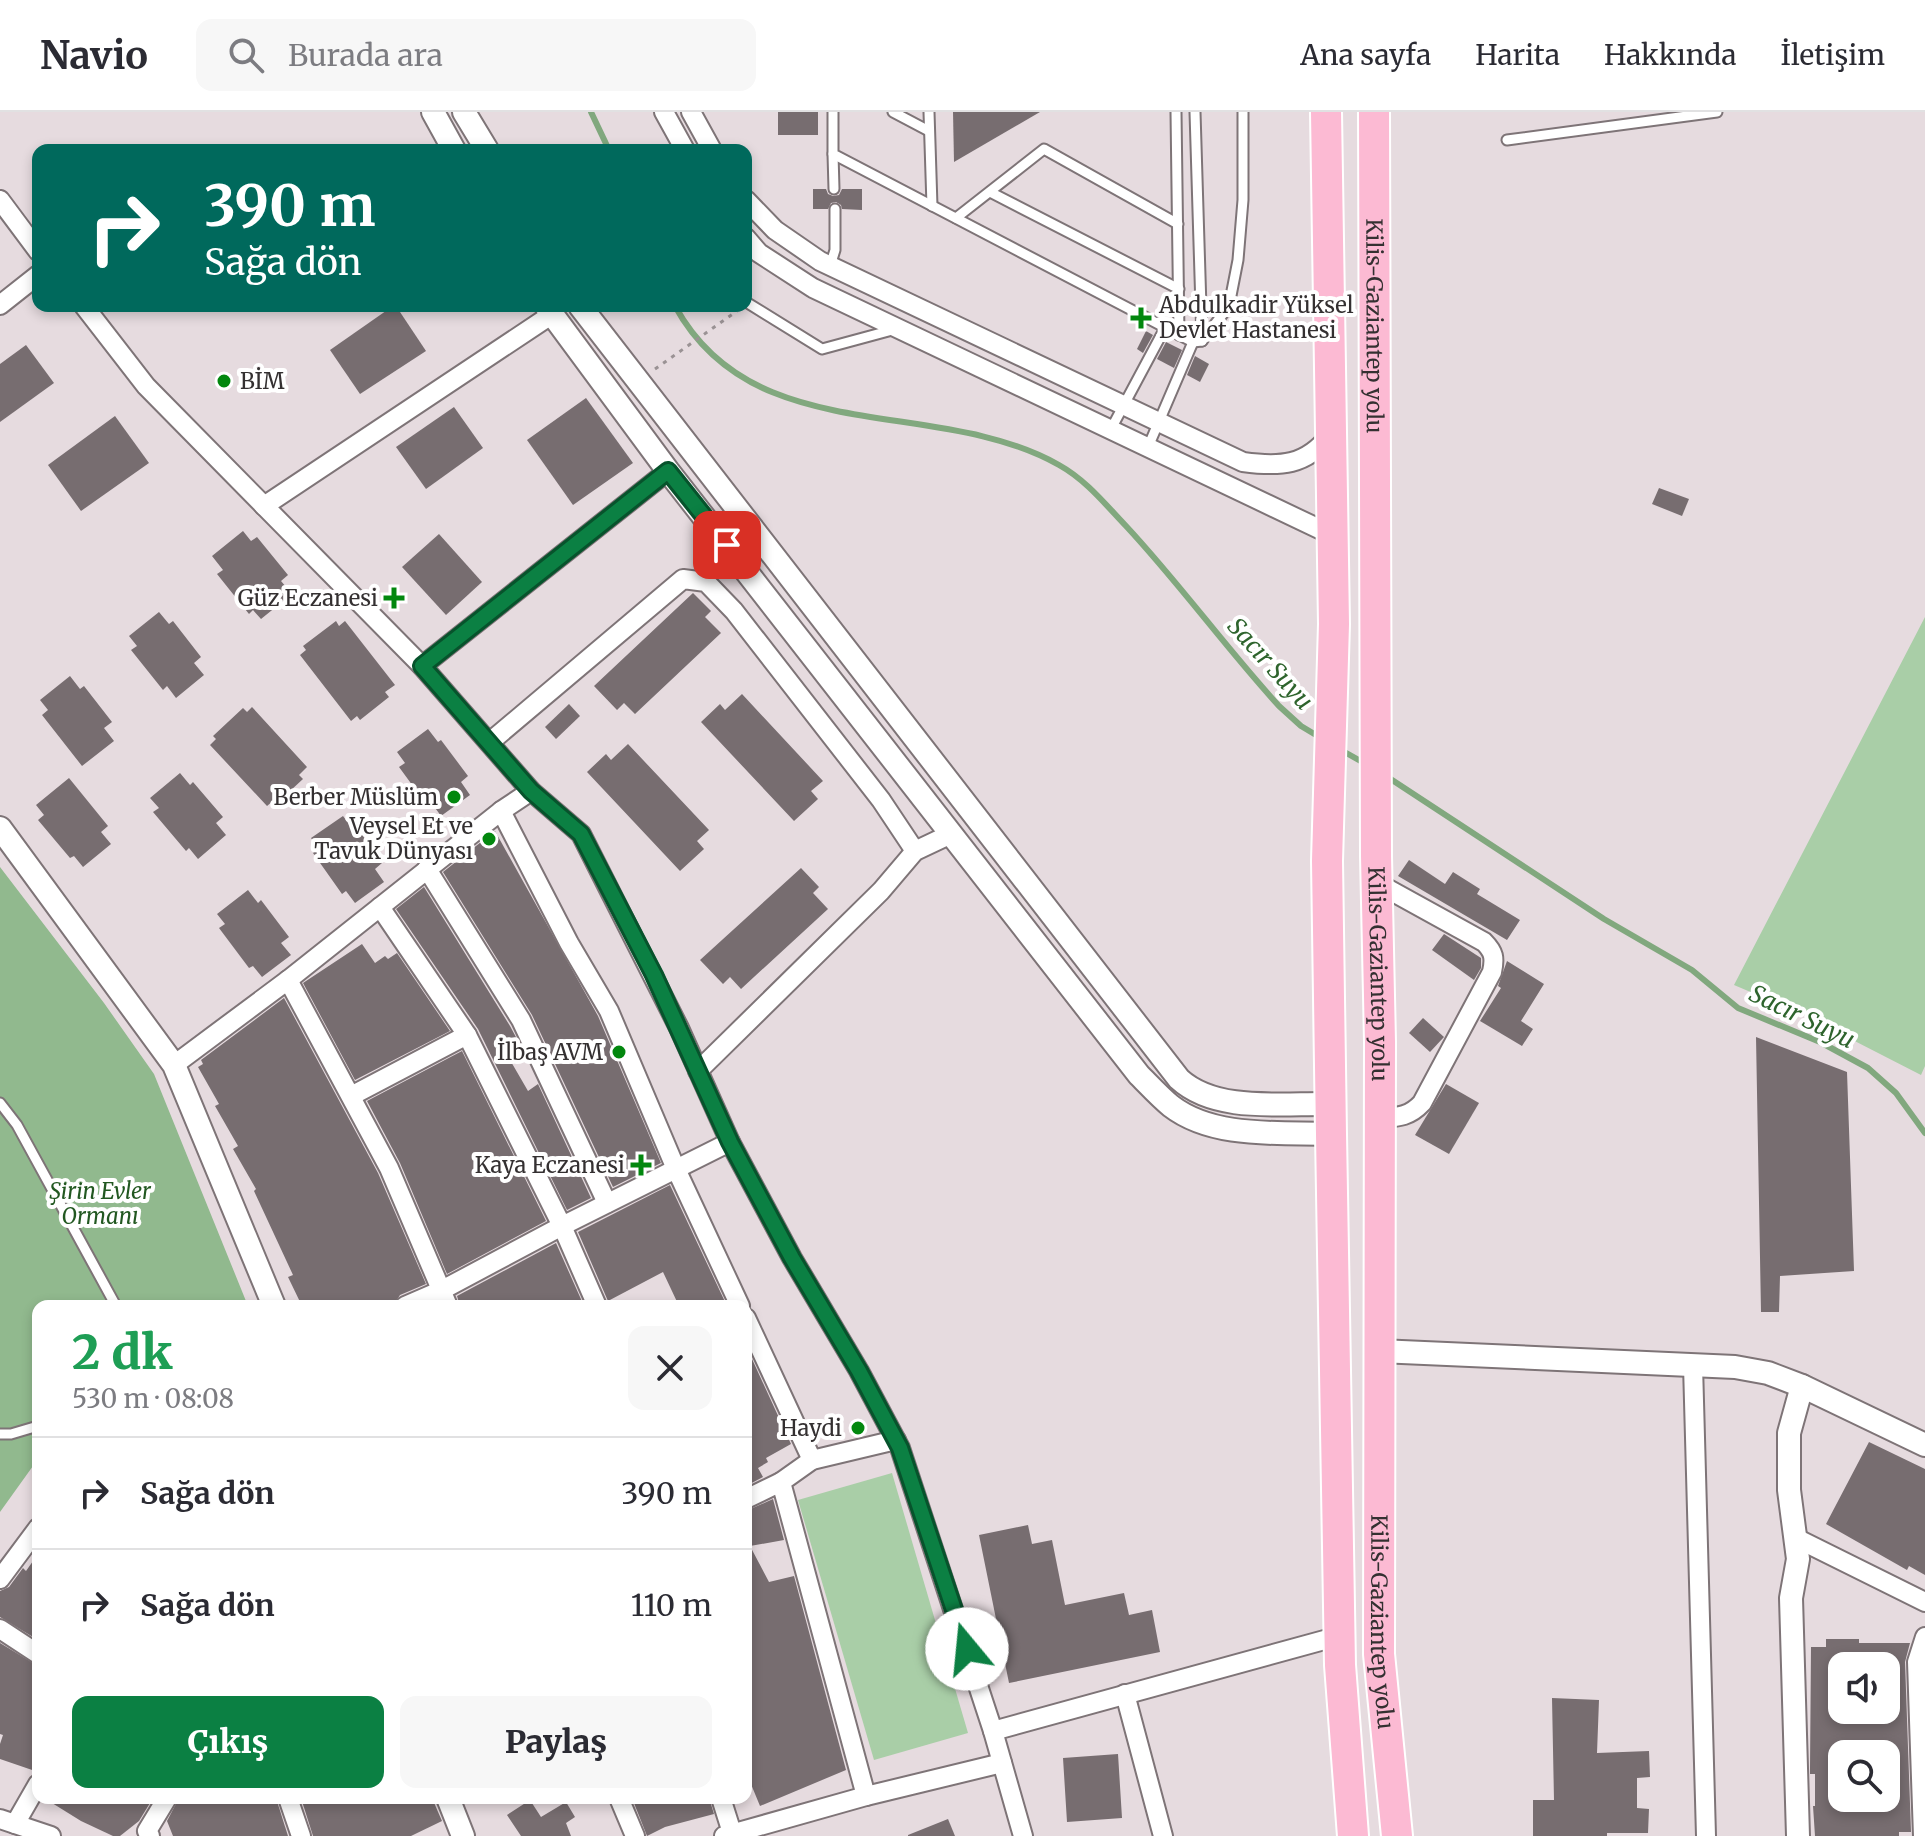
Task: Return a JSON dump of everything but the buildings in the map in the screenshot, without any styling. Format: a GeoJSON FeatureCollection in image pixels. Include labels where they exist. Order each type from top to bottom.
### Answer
{"type":"FeatureCollection","features":[{"type":"Feature","properties":{"kind":"highway","name":"Kilis-Gaziantep yolu"},"geometry":{"type":"LineString","coordinates":[[1326,112],[1334,624],[1327,861],[1339,1636],[1353,1836]]}},
{"type":"Feature","properties":{"kind":"highway","name":"Kilis-Gaziantep yolu"},"geometry":{"type":"LineString","coordinates":[[1374,112],[1376,870],[1381,1118],[1379,1654],[1397,1836]]}},
{"type":"Feature","properties":{"kind":"street"},"geometry":{"type":"LineString","coordinates":[[433,112],[451,144]]}},
{"type":"Feature","properties":{"kind":"street"},"geometry":{"type":"LineString","coordinates":[[464,112],[483,144]]}},
{"type":"Feature","properties":{"kind":"street"},"geometry":{"type":"LineString","coordinates":[[664,112],[682,144]]}},
{"type":"Feature","properties":{"kind":"street"},"geometry":{"type":"LineString","coordinates":[[691,112],[709,144]]}},
{"type":"Feature","properties":{"kind":"street"},"geometry":{"type":"LineString","coordinates":[[0,200],[32,243]]}},
{"type":"Feature","properties":{"kind":"street"},"geometry":{"type":"LineString","coordinates":[[752,206],[775,230],[830,266],[1243,462],[1272,466],[1296,461],[1319,450],[1330,435]]}},
{"type":"Feature","properties":{"kind":"street"},"geometry":{"type":"LineString","coordinates":[[752,245],[759,253],[842,302],[1332,535]]}},
{"type":"Feature","properties":{"kind":"street"},"geometry":{"type":"LineString","coordinates":[[802,280],[830,266]]}},
{"type":"Feature","properties":{"kind":"street"},"geometry":{"type":"LineString","coordinates":[[830,266],[842,302]]}},
{"type":"Feature","properties":{"kind":"street"},"geometry":{"type":"LineString","coordinates":[[0,305],[32,280]]}},
{"type":"Feature","properties":{"kind":"street"},"geometry":{"type":"LineString","coordinates":[[89,312],[146,386],[422,666],[531,791],[581,834],[628,923],[730,1142],[896,1440],[932,1538],[1023,1836]]}},
{"type":"Feature","properties":{"kind":"street"},"geometry":{"type":"LineString","coordinates":[[264,506],[545,312]]}},
{"type":"Feature","properties":{"kind":"street"},"geometry":{"type":"LineString","coordinates":[[549,312],[668,471],[1139,1075],[1172,1107],[1193,1119],[1221,1127],[1257,1132],[1331,1119]]}},
{"type":"Feature","properties":{"kind":"street"},"geometry":{"type":"LineString","coordinates":[[585,312],[1179,1079],[1197,1093],[1217,1100],[1331,1119]]}},
{"type":"Feature","properties":{"kind":"street"},"geometry":{"type":"LineString","coordinates":[[422,666],[668,471]]}},
{"type":"Feature","properties":{"kind":"street"},"geometry":{"type":"LineString","coordinates":[[490,742],[683,579],[706,582],[754,636],[881,800],[915,851]]}},
{"type":"Feature","properties":{"kind":"street"},"geometry":{"type":"LineString","coordinates":[[174,1065],[531,791]]}},
{"type":"Feature","properties":{"kind":"street"},"geometry":{"type":"LineString","coordinates":[[501,811],[569,943],[609,1011],[676,1169],[737,1300]]}},
{"type":"Feature","properties":{"kind":"street"},"geometry":{"type":"LineString","coordinates":[[0,828],[174,1065],[272,1300]]}},
{"type":"Feature","properties":{"kind":"street"},"geometry":{"type":"LineString","coordinates":[[698,1071],[881,891],[915,851],[951,834]]}},
{"type":"Feature","properties":{"kind":"street"},"geometry":{"type":"LineString","coordinates":[[427,869],[521,1020],[607,1203]]}},
{"type":"Feature","properties":{"kind":"street"},"geometry":{"type":"LineString","coordinates":[[1376,870],[1484,942],[1492,949],[1495,959],[1492,972],[1422,1103],[1404,1117],[1381,1118]]}},
{"type":"Feature","properties":{"kind":"street"},"geometry":{"type":"LineString","coordinates":[[380,907],[467,1035],[562,1226],[594,1300]]}},
{"type":"Feature","properties":{"kind":"street"},"geometry":{"type":"LineString","coordinates":[[288,980],[389,1168],[445,1298],[562,1226],[730,1142]]}},
{"type":"Feature","properties":{"kind":"street"},"geometry":{"type":"LineString","coordinates":[[351,1096],[467,1035]]}},
{"type":"Feature","properties":{"kind":"street"},"geometry":{"type":"LineString","coordinates":[[752,1331],[812,1460]]}},
{"type":"Feature","properties":{"kind":"street"},"geometry":{"type":"LineString","coordinates":[[1379,1351],[1735,1367],[1768,1373],[1802,1386],[1925,1445]]}},
{"type":"Feature","properties":{"kind":"street"},"geometry":{"type":"LineString","coordinates":[[1693,1365],[1706,1836]]}},
{"type":"Feature","properties":{"kind":"street"},"geometry":{"type":"LineString","coordinates":[[1798,1836],[1791,1598],[1798,1559],[1789,1490],[1789,1433],[1802,1386]]}},
{"type":"Feature","properties":{"kind":"street"},"geometry":{"type":"LineString","coordinates":[[752,1496],[781,1482],[812,1460],[896,1440]]}},
{"type":"Feature","properties":{"kind":"street"},"geometry":{"type":"LineString","coordinates":[[781,1482],[866,1796]]}},
{"type":"Feature","properties":{"kind":"street"},"geometry":{"type":"LineString","coordinates":[[0,1579],[32,1538]]}},
{"type":"Feature","properties":{"kind":"street"},"geometry":{"type":"LineString","coordinates":[[1796,1538],[1925,1602]]}},
{"type":"Feature","properties":{"kind":"street"},"geometry":{"type":"LineString","coordinates":[[0,1629],[32,1650]]}},
{"type":"Feature","properties":{"kind":"street"},"geometry":{"type":"LineString","coordinates":[[993,1731],[1339,1636]]}},
{"type":"Feature","properties":{"kind":"street"},"geometry":{"type":"LineString","coordinates":[[1923,1836],[1917,1662],[1925,1637]]}},
{"type":"Feature","properties":{"kind":"street"},"geometry":{"type":"LineString","coordinates":[[1125,1694],[1163,1836]]}},
{"type":"Feature","properties":{"kind":"street"},"geometry":{"type":"LineString","coordinates":[[722,1804],[730,1835],[866,1796],[1002,1763]]}},
{"type":"Feature","properties":{"kind":"street"},"geometry":{"type":"LineString","coordinates":[[32,1791],[7,1821],[51,1836]]}},
{"type":"Feature","properties":{"kind":"street"},"geometry":{"type":"LineString","coordinates":[[146,1834],[164,1804]]}},
{"type":"Feature","properties":{"kind":"street"},"geometry":{"type":"LineString","coordinates":[[290,1804],[301,1836]]}},
{"type":"Feature","properties":{"kind":"street"},"geometry":{"type":"LineString","coordinates":[[450,1804],[463,1836]]}},
{"type":"Feature","properties":{"kind":"street"},"geometry":{"type":"LineString","coordinates":[[622,1804],[635,1836]]}},
{"type":"Feature","properties":{"kind":"lane"},"geometry":{"type":"LineString","coordinates":[[833,112],[834,189]]}},
{"type":"Feature","properties":{"kind":"lane"},"geometry":{"type":"LineString","coordinates":[[893,112],[929,131]]}},
{"type":"Feature","properties":{"kind":"lane"},"geometry":{"type":"LineString","coordinates":[[929,112],[932,206]]}},
{"type":"Feature","properties":{"kind":"lane"},"geometry":{"type":"LineString","coordinates":[[1176,112],[1179,335]]}},
{"type":"Feature","properties":{"kind":"lane"},"geometry":{"type":"LineString","coordinates":[[1195,112],[1198,342]]}},
{"type":"Feature","properties":{"kind":"lane"},"geometry":{"type":"LineString","coordinates":[[1148,447],[1198,342],[1229,306],[1238,260],[1243,200],[1243,112]]}},
{"type":"Feature","properties":{"kind":"lane"},"geometry":{"type":"LineString","coordinates":[[1507,140],[1717,112]]}},
{"type":"Feature","properties":{"kind":"lane"},"geometry":{"type":"LineString","coordinates":[[956,218],[1044,149],[1178,224]]}},
{"type":"Feature","properties":{"kind":"lane"},"geometry":{"type":"LineString","coordinates":[[833,154],[1165,328],[1198,342]]}},
{"type":"Feature","properties":{"kind":"lane"},"geometry":{"type":"LineString","coordinates":[[990,192],[1179,289]]}},
{"type":"Feature","properties":{"kind":"lane"},"geometry":{"type":"LineString","coordinates":[[830,266],[835,250],[835,209]]}},
{"type":"Feature","properties":{"kind":"lane"},"geometry":{"type":"LineString","coordinates":[[752,308],[822,349],[899,328]]}},
{"type":"Feature","properties":{"kind":"lane"},"geometry":{"type":"LineString","coordinates":[[1111,429],[1165,328]]}},
{"type":"Feature","properties":{"kind":"lane"},"geometry":{"type":"LineString","coordinates":[[0,1103],[17,1125],[113,1300]]}},
{"type":"Feature","properties":{"kind":"lane"},"geometry":{"type":"LineString","coordinates":[[0,1434],[32,1428]]}},
{"type":"Feature","properties":{"kind":"path"},"geometry":{"type":"LineString","coordinates":[[639,381],[735,312]]}},
{"type":"Feature","properties":{"kind":"green space"},"geometry":{"type":"Polygon","coordinates":[[[1925,617],[1925,1066],[1921,1075],[1800,1013],[1734,985],[1925,617]]]}},
{"type":"Feature","properties":{"kind":"green space","name":"Şirin Evler Ormanı"},"geometry":{"type":"Polygon","coordinates":[[[0,867],[154,1074],[246,1300],[32,1300],[32,1467],[0,1512],[0,867]]]}},
{"type":"Feature","properties":{"kind":"green space"},"geometry":{"type":"Polygon","coordinates":[[[892,1473],[968,1733],[874,1760],[798,1500],[892,1473]]]}},
{"type":"Feature","properties":{"kind":"waterway","name":"Sacır Suyu"},"geometry":{"type":"LineString","coordinates":[[591,112],[606,144]]}},
{"type":"Feature","properties":{"kind":"waterway","name":"Sacır Suyu"},"geometry":{"type":"LineString","coordinates":[[679,312],[709,352],[751,382],[799,402],[850,414],[958,431],[1010,444],[1069,471],[1095,493],[1146,548],[1279,706],[1301,726],[1321,738]]}},
{"type":"Feature","properties":{"kind":"waterway","name":"Sacır Suyu"},"geometry":{"type":"LineString","coordinates":[[1341,750],[1366,764]]}},
{"type":"Feature","properties":{"kind":"waterway","name":"Sacır Suyu"},"geometry":{"type":"LineString","coordinates":[[1386,776],[1604,919],[1692,970],[1738,1008],[1820,1042],[1868,1068],[1896,1093],[1925,1133]]}},
{"type":"Feature","properties":{"kind":"place","name":"Abdulkadir Yüksel Devlet Hastanesi"},"geometry":{"type":"Point","coordinates":[1141,318]}},
{"type":"Feature","properties":{"kind":"place","name":"BİM"},"geometry":{"type":"Point","coordinates":[224,381]}},
{"type":"Feature","properties":{"kind":"place","name":"Güz Eczanesi"},"geometry":{"type":"Point","coordinates":[394,598]}},
{"type":"Feature","properties":{"kind":"place","name":"Berber Müslüm"},"geometry":{"type":"Point","coordinates":[454,797]}},
{"type":"Feature","properties":{"kind":"place","name":"Veysel Et ve Tavuk Dünyası"},"geometry":{"type":"Point","coordinates":[489,839]}},
{"type":"Feature","properties":{"kind":"place","name":"İlbaş AVM"},"geometry":{"type":"Point","coordinates":[619,1052]}},
{"type":"Feature","properties":{"kind":"place","name":"Kaya Eczanesi"},"geometry":{"type":"Point","coordinates":[641,1165]}},
{"type":"Feature","properties":{"kind":"place","name":"Haydi"},"geometry":{"type":"Point","coordinates":[858,1428]}},
{"type":"Feature","properties":{"kind":"route"},"geometry":{"type":"LineString","coordinates":[[727,545],[668,471],[422,666],[531,791],[581,834],[654,975],[730,1142],[900,1448],[967,1649]]}}]}
